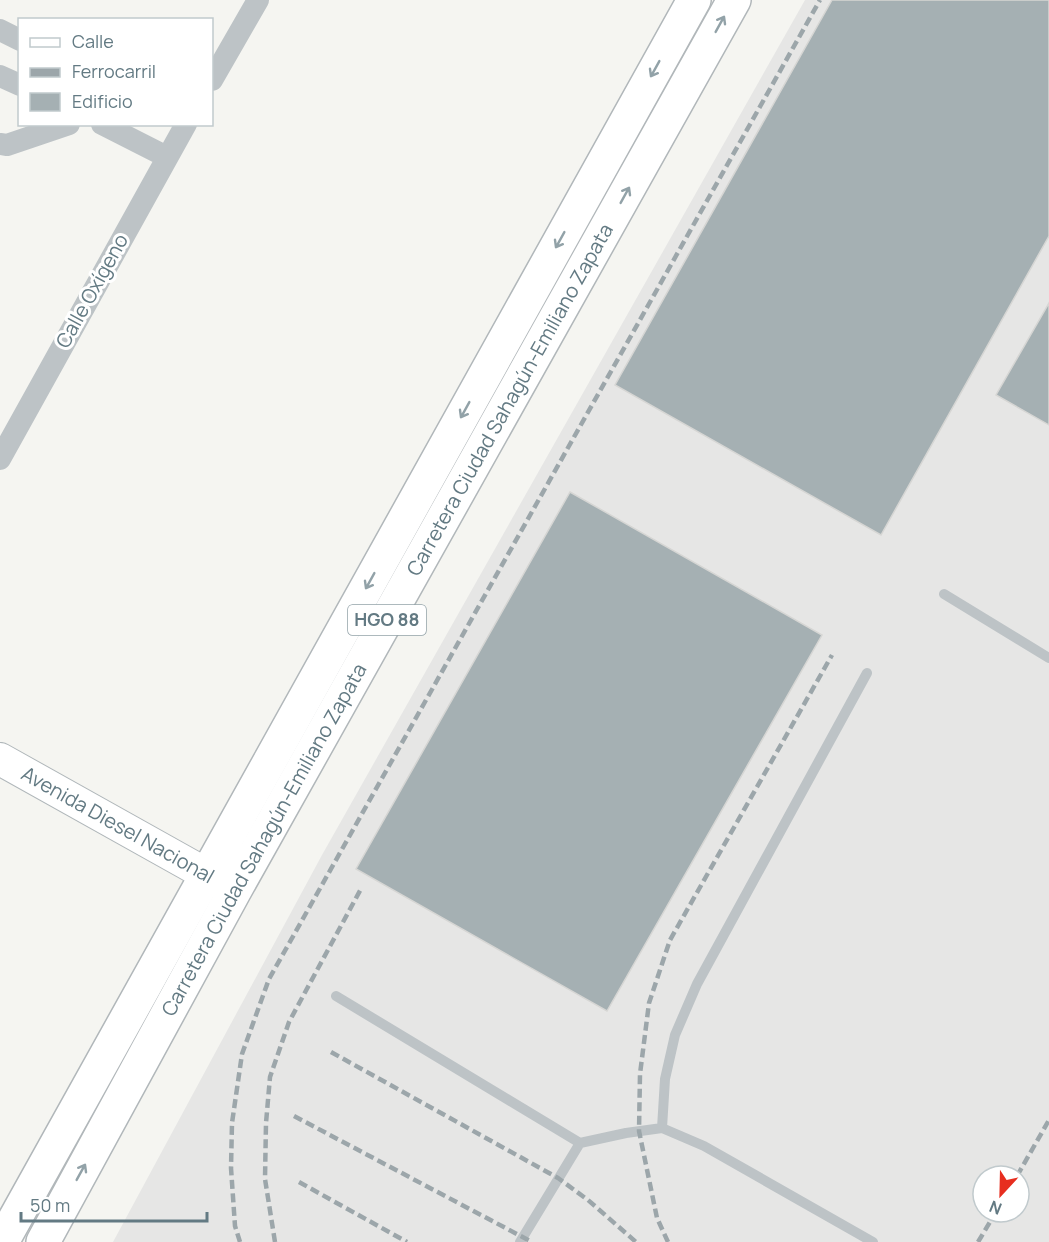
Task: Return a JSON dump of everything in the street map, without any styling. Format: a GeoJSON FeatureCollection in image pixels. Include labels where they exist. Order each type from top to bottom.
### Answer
{"type":"FeatureCollection","features":[{"type":"Feature","properties":{"kind":"main road","name":"Carretera Ciudad Sahagún-Emiliano Zapata"},"geometry":{"type":"LineString","coordinates":[[2,1242],[694,0]]}},
{"type":"Feature","properties":{"kind":"main road","name":"Carretera Ciudad Sahagún-Emiliano Zapata"},"geometry":{"type":"LineString","coordinates":[[43,1242],[236,890],[734,0]]}},
{"type":"Feature","properties":{"kind":"street"},"geometry":{"type":"LineString","coordinates":[[213,78],[254,1]]}},
{"type":"Feature","properties":{"kind":"street"},"geometry":{"type":"LineString","coordinates":[[0,30],[18,39]]}},
{"type":"Feature","properties":{"kind":"street"},"geometry":{"type":"LineString","coordinates":[[0,76],[18,85]]}},
{"type":"Feature","properties":{"kind":"street"},"geometry":{"type":"LineString","coordinates":[[0,144],[7,145],[63,126]]}},
{"type":"Feature","properties":{"kind":"street"},"geometry":{"type":"LineString","coordinates":[[106,126],[167,157]]}},
{"type":"Feature","properties":{"kind":"street","name":"Calle Oxígeno"},"geometry":{"type":"LineString","coordinates":[[0,459],[167,157],[181,126]]}},
{"type":"Feature","properties":{"kind":"street"},"geometry":{"type":"LineString","coordinates":[[0,419],[25,412]]}},
{"type":"Feature","properties":{"kind":"street","name":"Avenida Diesel Nacional"},"geometry":{"type":"LineString","coordinates":[[0,759],[236,890]]}},
{"type":"Feature","properties":{"kind":"lane"},"geometry":{"type":"LineString","coordinates":[[944,594],[1049,658]]}},
{"type":"Feature","properties":{"kind":"lane"},"geometry":{"type":"LineString","coordinates":[[662,1128],[665,1079],[675,1035],[697,984],[867,673]]}},
{"type":"Feature","properties":{"kind":"lane"},"geometry":{"type":"LineString","coordinates":[[336,996],[580,1143],[662,1128],[704,1146],[873,1242]]}},
{"type":"Feature","properties":{"kind":"lane"},"geometry":{"type":"LineString","coordinates":[[520,1242],[580,1143]]}},
{"type":"Feature","properties":{"kind":"shaded area"},"geometry":{"type":"Polygon","coordinates":[[[805,0],[1049,0],[1049,1242],[113,1242],[322,855],[805,0]]]}},
{"type":"Feature","properties":{"kind":"building"},"geometry":{"type":"Polygon","coordinates":[[[832,0],[1049,0],[1049,236],[881,535],[615,385],[832,0]]]}},
{"type":"Feature","properties":{"kind":"building"},"geometry":{"type":"Polygon","coordinates":[[[1049,303],[1049,425],[996,395],[1049,303]]]}},
{"type":"Feature","properties":{"kind":"building"},"geometry":{"type":"Polygon","coordinates":[[[570,492],[822,635],[607,1011],[356,869],[570,492]]]}},
{"type":"Feature","properties":{"kind":"railway"},"geometry":{"type":"LineString","coordinates":[[240,1242],[235,1226],[231,1168],[232,1123],[242,1054],[269,979],[820,0]]}},
{"type":"Feature","properties":{"kind":"railway"},"geometry":{"type":"LineString","coordinates":[[668,1242],[657,1218],[639,1131],[640,1074],[649,1003],[670,940],[832,655]]}},
{"type":"Feature","properties":{"kind":"railway"},"geometry":{"type":"LineString","coordinates":[[275,1242],[265,1179],[270,1077],[289,1022],[362,887]]}},
{"type":"Feature","properties":{"kind":"railway"},"geometry":{"type":"LineString","coordinates":[[331,1052],[558,1178],[588,1200],[636,1242]]}},
{"type":"Feature","properties":{"kind":"railway"},"geometry":{"type":"LineString","coordinates":[[294,1116],[532,1242]]}},
{"type":"Feature","properties":{"kind":"railway"},"geometry":{"type":"LineString","coordinates":[[1024,1164],[1049,1120]]}},
{"type":"Feature","properties":{"kind":"railway"},"geometry":{"type":"LineString","coordinates":[[299,1182],[407,1242]]}},
{"type":"Feature","properties":{"kind":"railway"},"geometry":{"type":"LineString","coordinates":[[978,1242],[989,1224]]}}]}
